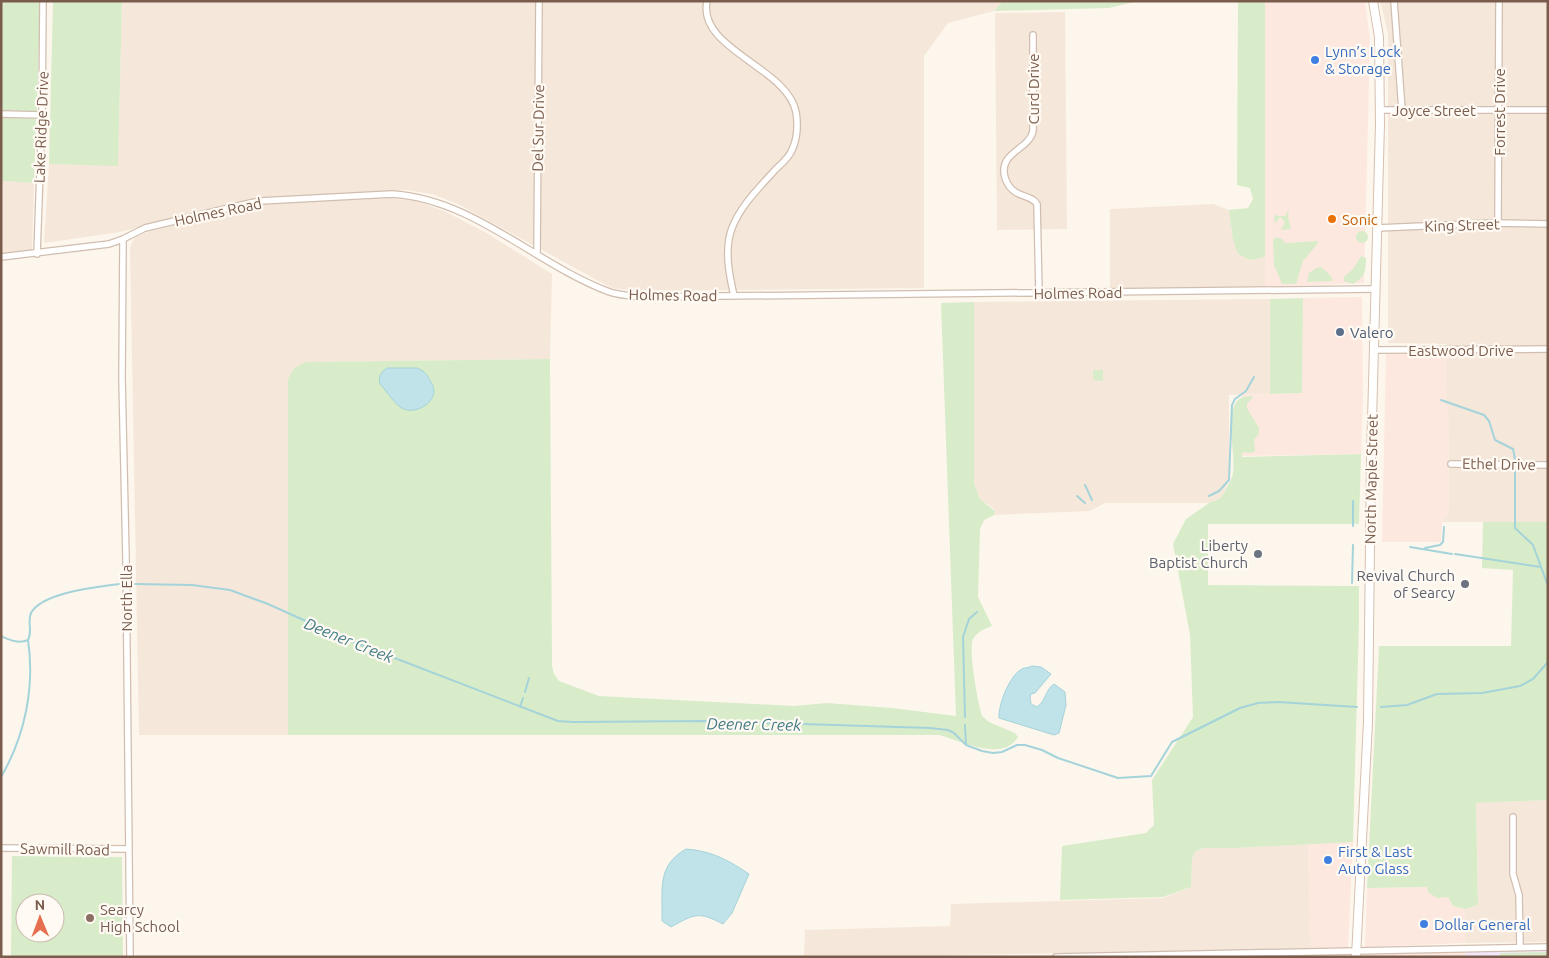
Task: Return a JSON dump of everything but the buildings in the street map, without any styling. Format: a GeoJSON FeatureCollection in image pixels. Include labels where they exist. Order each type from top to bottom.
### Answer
{"type":"FeatureCollection","features":[{"type":"Feature","properties":{"kind":"main road","name":"North Maple Street"},"geometry":{"type":"LineString","coordinates":[[1356,954],[1368,722],[1380,110],[1379,37],[1373,1]]}},
{"type":"Feature","properties":{"kind":"street","name":"Lake Ridge Drive"},"geometry":{"type":"LineString","coordinates":[[37,254],[42,115],[43,1]]}},
{"type":"Feature","properties":{"kind":"street","name":"Del Sur Drive"},"geometry":{"type":"LineString","coordinates":[[537,254],[539,1]]}},
{"type":"Feature","properties":{"kind":"street"},"geometry":{"type":"LineString","coordinates":[[707,1],[706,12],[716,33],[779,84],[791,98],[796,112],[797,129],[792,151],[740,211],[732,229],[728,254],[734,296]]}},
{"type":"Feature","properties":{"kind":"street"},"geometry":{"type":"LineString","coordinates":[[1394,1],[1402,110]]}},
{"type":"Feature","properties":{"kind":"street","name":"Forrest Drive"},"geometry":{"type":"LineString","coordinates":[[1498,223],[1499,1]]}},
{"type":"Feature","properties":{"kind":"street","name":"Curd Drive"},"geometry":{"type":"LineString","coordinates":[[1033,35],[1033,132],[1030,139],[1008,158],[1004,173],[1011,188],[1017,193],[1035,201],[1037,204],[1039,293]]}},
{"type":"Feature","properties":{"kind":"street","name":"Joyce Street"},"geometry":{"type":"LineString","coordinates":[[1380,110],[1548,110]]}},
{"type":"Feature","properties":{"kind":"street"},"geometry":{"type":"LineString","coordinates":[[1,114],[42,115]]}},
{"type":"Feature","properties":{"kind":"street","name":"Holmes Road"},"geometry":{"type":"LineString","coordinates":[[1,258],[95,246],[123,239],[145,228],[260,201],[407,194],[451,207],[585,281],[609,292],[637,297],[1376,289]]}},
{"type":"Feature","properties":{"kind":"street","name":"King Street"},"geometry":{"type":"LineString","coordinates":[[1377,228],[1498,223],[1548,224]]}},
{"type":"Feature","properties":{"kind":"street","name":"North Ella"},"geometry":{"type":"LineString","coordinates":[[123,239],[122,379],[126,558],[130,957]]}},
{"type":"Feature","properties":{"kind":"street","name":"Eastwood Drive"},"geometry":{"type":"LineString","coordinates":[[1374,350],[1548,349]]}},
{"type":"Feature","properties":{"kind":"street","name":"Ethel Drive"},"geometry":{"type":"LineString","coordinates":[[1451,464],[1548,465]]}},
{"type":"Feature","properties":{"kind":"street"},"geometry":{"type":"LineString","coordinates":[[1513,817],[1513,874],[1519,895],[1520,947]]}},
{"type":"Feature","properties":{"kind":"street","name":"Sawmill Road"},"geometry":{"type":"LineString","coordinates":[[1,848],[128,850]]}},
{"type":"Feature","properties":{"kind":"street"},"geometry":{"type":"LineString","coordinates":[[1056,957],[1356,954],[1548,947]]}},
{"type":"Feature","properties":{"kind":"shaded area"},"geometry":{"type":"Polygon","coordinates":[[[122,1],[1003,1],[994,11],[948,23],[924,56],[924,288],[639,291],[612,288],[458,204],[432,194],[406,190],[256,198],[120,232],[44,243],[49,164],[118,165],[122,1]]]}},
{"type":"Feature","properties":{"kind":"shaded area"},"geometry":{"type":"Polygon","coordinates":[[[1265,1],[1365,1],[1370,40],[1364,283],[1265,287],[1265,1]]]}},
{"type":"Feature","properties":{"kind":"shaded area"},"geometry":{"type":"Polygon","coordinates":[[[1380,1],[1548,1],[1548,522],[1442,522],[1449,513],[1448,406],[1445,405],[1446,344],[1388,343],[1388,34],[1380,1]]]}},
{"type":"Feature","properties":{"kind":"shaded area"},"geometry":{"type":"Polygon","coordinates":[[[1065,12],[1067,229],[997,230],[995,13],[1065,12]]]}},
{"type":"Feature","properties":{"kind":"shaded area"},"geometry":{"type":"Polygon","coordinates":[[[1,181],[34,183],[32,251],[1,254],[1,181]]]}},
{"type":"Feature","properties":{"kind":"shaded area"},"geometry":{"type":"Polygon","coordinates":[[[391,198],[419,202],[444,211],[485,232],[552,274],[550,359],[306,362],[294,368],[288,379],[288,735],[139,735],[130,248],[132,242],[136,237],[148,232],[261,204],[391,198]]]}},
{"type":"Feature","properties":{"kind":"shaded area"},"geometry":{"type":"Polygon","coordinates":[[[1213,204],[1229,210],[1233,240],[1250,260],[1265,257],[1265,287],[1110,289],[1110,209],[1213,204]]]}},
{"type":"Feature","properties":{"kind":"shaded area"},"geometry":{"type":"Polygon","coordinates":[[[1362,297],[1363,393],[1361,454],[1242,456],[1242,395],[1301,393],[1303,298],[1362,297]]]}},
{"type":"Feature","properties":{"kind":"shaded area"},"geometry":{"type":"Polygon","coordinates":[[[1270,299],[1270,394],[1229,395],[1229,471],[1228,483],[1221,498],[1209,503],[1105,503],[1090,511],[994,515],[995,511],[993,508],[980,499],[974,483],[974,302],[1270,299]]]}},
{"type":"Feature","properties":{"kind":"shaded area"},"geometry":{"type":"Polygon","coordinates":[[[1446,352],[1445,405],[1448,405],[1449,513],[1442,522],[1441,542],[1382,542],[1386,353],[1446,352]]]}},
{"type":"Feature","properties":{"kind":"shaded area"},"geometry":{"type":"Polygon","coordinates":[[[1548,800],[1548,942],[1465,943],[1465,909],[1478,905],[1476,803],[1548,800]]]}},
{"type":"Feature","properties":{"kind":"shaded area"},"geometry":{"type":"Polygon","coordinates":[[[1353,842],[1348,949],[1311,949],[1308,844],[1353,842]]]}},
{"type":"Feature","properties":{"kind":"shaded area"},"geometry":{"type":"Polygon","coordinates":[[[1308,844],[1311,949],[951,955],[950,957],[804,957],[805,930],[950,926],[951,904],[1163,898],[1191,887],[1192,859],[1195,852],[1204,848],[1308,844]]]}},
{"type":"Feature","properties":{"kind":"shaded area"},"geometry":{"type":"Polygon","coordinates":[[[1428,887],[1448,896],[1453,906],[1465,909],[1465,943],[1365,947],[1367,888],[1428,887]]]}},
{"type":"Feature","properties":{"kind":"shaded area"},"geometry":{"type":"Polygon","coordinates":[[[1548,951],[1548,957],[1465,957],[1465,952],[1548,951]]]}},
{"type":"Feature","properties":{"kind":"shaded area"},"geometry":{"type":"Polygon","coordinates":[[[1465,952],[1465,957],[1364,957],[1364,955],[1465,952]]]}},
{"type":"Feature","properties":{"kind":"green space"},"geometry":{"type":"Polygon","coordinates":[[[1,1],[40,1],[37,112],[1,111],[1,1]]]}},
{"type":"Feature","properties":{"kind":"green space"},"geometry":{"type":"Polygon","coordinates":[[[53,1],[122,1],[118,166],[49,164],[53,1]]]}},
{"type":"Feature","properties":{"kind":"green space"},"geometry":{"type":"Polygon","coordinates":[[[1003,1],[1138,1],[1109,8],[994,11],[1003,1]]]}},
{"type":"Feature","properties":{"kind":"green space"},"geometry":{"type":"Polygon","coordinates":[[[1238,1],[1265,1],[1265,257],[1250,260],[1238,254],[1233,240],[1229,210],[1248,208],[1253,199],[1250,188],[1237,185],[1238,1]]]}},
{"type":"Feature","properties":{"kind":"green space"},"geometry":{"type":"Polygon","coordinates":[[[1,117],[36,119],[34,183],[1,181],[1,117]]]}},
{"type":"Feature","properties":{"kind":"green space"},"geometry":{"type":"Polygon","coordinates":[[[1289,209],[1288,217],[1291,229],[1281,230],[1285,222],[1280,217],[1275,224],[1274,214],[1285,216],[1289,209]]]}},
{"type":"Feature","properties":{"kind":"green space"},"geometry":{"type":"Polygon","coordinates":[[[1360,231],[1364,231],[1368,237],[1364,243],[1360,243],[1356,239],[1356,235],[1360,231]]]}},
{"type":"Feature","properties":{"kind":"green space"},"geometry":{"type":"Polygon","coordinates":[[[1276,237],[1282,239],[1285,243],[1318,241],[1303,261],[1296,284],[1282,284],[1274,265],[1273,240],[1276,237]]]}},
{"type":"Feature","properties":{"kind":"green space"},"geometry":{"type":"Polygon","coordinates":[[[1361,256],[1366,258],[1365,270],[1362,276],[1353,284],[1344,281],[1344,277],[1353,269],[1361,256]]]}},
{"type":"Feature","properties":{"kind":"green space"},"geometry":{"type":"Polygon","coordinates":[[[1321,267],[1331,276],[1333,281],[1307,282],[1309,273],[1321,267]]]}},
{"type":"Feature","properties":{"kind":"green space"},"geometry":{"type":"Polygon","coordinates":[[[1303,298],[1302,393],[1270,394],[1270,299],[1303,298]]]}},
{"type":"Feature","properties":{"kind":"green space"},"geometry":{"type":"Polygon","coordinates":[[[974,302],[974,483],[980,499],[995,511],[994,515],[984,520],[980,529],[978,597],[992,626],[981,631],[973,639],[972,654],[976,689],[982,716],[989,722],[1015,733],[1018,737],[1011,745],[992,749],[980,748],[939,735],[288,735],[288,379],[294,368],[306,362],[550,359],[552,666],[554,674],[559,681],[599,696],[794,706],[827,703],[892,708],[956,716],[941,303],[974,302]]]}},
{"type":"Feature","properties":{"kind":"green space"},"geometry":{"type":"Polygon","coordinates":[[[1093,370],[1103,370],[1103,381],[1093,380],[1093,370]]]}},
{"type":"Feature","properties":{"kind":"green space"},"geometry":{"type":"Polygon","coordinates":[[[1253,397],[1247,404],[1247,408],[1259,428],[1259,433],[1254,440],[1255,451],[1252,453],[1243,452],[1242,457],[1361,454],[1359,524],[1208,524],[1208,585],[1359,586],[1353,842],[1203,848],[1195,852],[1192,859],[1191,887],[1163,897],[1060,900],[1062,846],[1146,833],[1154,825],[1152,780],[1193,717],[1190,635],[1173,544],[1186,519],[1209,503],[1221,498],[1228,485],[1234,465],[1232,414],[1239,399],[1253,397]]]}},
{"type":"Feature","properties":{"kind":"green space"},"geometry":{"type":"Polygon","coordinates":[[[1483,522],[1548,522],[1548,800],[1476,803],[1478,905],[1465,909],[1453,906],[1448,897],[1437,898],[1428,892],[1427,887],[1367,888],[1379,646],[1511,646],[1513,570],[1482,568],[1483,522]]]}},
{"type":"Feature","properties":{"kind":"green space","name":"Searcy High School"},"geometry":{"type":"Polygon","coordinates":[[[12,856],[122,857],[123,957],[11,957],[12,856]]]}},
{"type":"Feature","properties":{"kind":"green space"},"geometry":{"type":"Polygon","coordinates":[[[1548,952],[1548,957],[1500,957],[1500,953],[1548,952]]]}},
{"type":"Feature","properties":{"kind":"water"},"geometry":{"type":"Polygon","coordinates":[[[387,368],[417,368],[423,371],[432,384],[433,396],[423,407],[413,410],[404,409],[394,402],[380,384],[380,375],[387,368]]]}},
{"type":"Feature","properties":{"kind":"water"},"geometry":{"type":"Polygon","coordinates":[[[1032,666],[1041,667],[1051,674],[1035,693],[1031,694],[1031,704],[1037,707],[1040,705],[1054,684],[1065,692],[1066,705],[1059,733],[1054,735],[999,718],[1003,698],[1014,676],[1024,668],[1032,666]]]}},
{"type":"Feature","properties":{"kind":"water"},"geometry":{"type":"Polygon","coordinates":[[[686,849],[719,857],[749,874],[732,913],[723,924],[702,916],[691,917],[671,927],[662,921],[662,889],[665,871],[676,856],[686,849]]]}},
{"type":"Feature","properties":{"kind":"waterway"},"geometry":{"type":"LineString","coordinates":[[1209,496],[1219,491],[1229,480],[1232,405],[1235,399],[1246,391],[1254,377]]}},
{"type":"Feature","properties":{"kind":"waterway"},"geometry":{"type":"LineString","coordinates":[[1441,400],[1484,415],[1489,421],[1495,440],[1513,449],[1515,459]]}},
{"type":"Feature","properties":{"kind":"waterway"},"geometry":{"type":"LineString","coordinates":[[1515,470],[1515,528],[1533,545],[1548,586]]}},
{"type":"Feature","properties":{"kind":"waterway"},"geometry":{"type":"LineString","coordinates":[[1085,485],[1092,500]]}},
{"type":"Feature","properties":{"kind":"waterway"},"geometry":{"type":"LineString","coordinates":[[1077,496],[1085,503]]}},
{"type":"Feature","properties":{"kind":"waterway"},"geometry":{"type":"LineString","coordinates":[[1353,501],[1353,526]]}},
{"type":"Feature","properties":{"kind":"waterway"},"geometry":{"type":"LineString","coordinates":[[1425,548],[1440,545],[1443,542],[1444,527]]}},
{"type":"Feature","properties":{"kind":"waterway"},"geometry":{"type":"LineString","coordinates":[[1352,583],[1353,545]]}},
{"type":"Feature","properties":{"kind":"waterway"},"geometry":{"type":"LineString","coordinates":[[1410,547],[1452,554]]}},
{"type":"Feature","properties":{"kind":"waterway"},"geometry":{"type":"LineString","coordinates":[[1455,554],[1541,567]]}},
{"type":"Feature","properties":{"kind":"waterway","name":"Deener Creek"},"geometry":{"type":"LineString","coordinates":[[1,636],[17,642],[28,640],[31,613],[46,600],[71,592],[119,584]]}},
{"type":"Feature","properties":{"kind":"waterway","name":"Deener Creek"},"geometry":{"type":"LineString","coordinates":[[135,584],[192,585],[230,590],[268,604],[348,640],[558,721],[705,721],[930,728],[948,730],[954,733],[966,745],[982,751],[1002,752],[1017,745],[1025,745],[1118,778],[1151,776],[1172,742],[1240,708],[1258,703],[1278,702],[1357,707]]}},
{"type":"Feature","properties":{"kind":"waterway"},"geometry":{"type":"LineString","coordinates":[[965,717],[963,637],[969,619],[977,612]]}},
{"type":"Feature","properties":{"kind":"waterway"},"geometry":{"type":"LineString","coordinates":[[1,777],[16,745],[26,711],[30,675],[28,640]]}},
{"type":"Feature","properties":{"kind":"waterway","name":"Deener Creek"},"geometry":{"type":"LineString","coordinates":[[1381,707],[1407,705],[1437,694],[1482,693],[1520,686],[1533,679],[1548,662]]}},
{"type":"Feature","properties":{"kind":"waterway"},"geometry":{"type":"LineString","coordinates":[[525,692],[529,678]]}},
{"type":"Feature","properties":{"kind":"waterway"},"geometry":{"type":"LineString","coordinates":[[520,707],[523,698]]}},
{"type":"Feature","properties":{"kind":"waterway"},"geometry":{"type":"LineString","coordinates":[[965,725],[966,745]]}},
{"type":"Feature","properties":{"kind":"place","name":"Lynn’s Lock & Storage"},"geometry":{"type":"Point","coordinates":[1315,60]}},
{"type":"Feature","properties":{"kind":"place","name":"Sonic"},"geometry":{"type":"Point","coordinates":[1332,219]}},
{"type":"Feature","properties":{"kind":"place","name":"Valero"},"geometry":{"type":"Point","coordinates":[1340,332]}},
{"type":"Feature","properties":{"kind":"place","name":"Liberty Baptist Church"},"geometry":{"type":"Point","coordinates":[1258,554]}},
{"type":"Feature","properties":{"kind":"place","name":"Revival Church of Searcy"},"geometry":{"type":"Point","coordinates":[1465,584]}},
{"type":"Feature","properties":{"kind":"place","name":"First & Last Auto Glass"},"geometry":{"type":"Point","coordinates":[1328,860]}},
{"type":"Feature","properties":{"kind":"place","name":"Searcy High School"},"geometry":{"type":"Point","coordinates":[90,918]}},
{"type":"Feature","properties":{"kind":"place","name":"Dollar General"},"geometry":{"type":"Point","coordinates":[1424,924]}}]}
